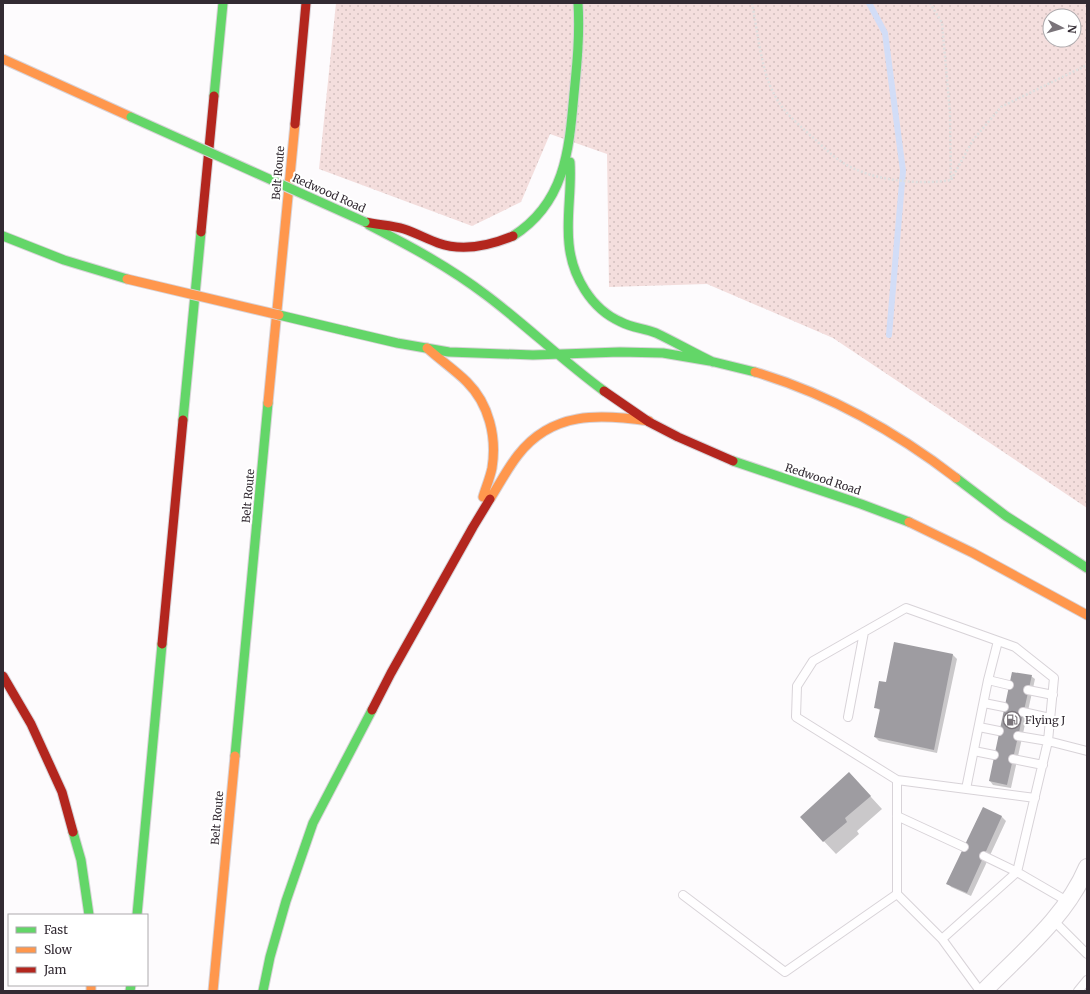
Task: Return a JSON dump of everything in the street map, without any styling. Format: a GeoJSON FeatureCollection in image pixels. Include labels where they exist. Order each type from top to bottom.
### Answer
{"type":"FeatureCollection","features":[{"type":"Feature","properties":{"kind":"main road"},"geometry":{"type":"LineString","coordinates":[[137,914],[223,3]]}},
{"type":"Feature","properties":{"kind":"main road","name":"Belt Route"},"geometry":{"type":"LineString","coordinates":[[213,991],[306,3]]}},
{"type":"Feature","properties":{"kind":"main road"},"geometry":{"type":"LineString","coordinates":[[365,222],[405,230],[432,241],[459,248],[483,246],[503,241],[523,230],[533,222],[549,202],[558,183],[569,147],[577,67],[579,16],[578,3]]}},
{"type":"Feature","properties":{"kind":"main road","name":"Redwood Road"},"geometry":{"type":"LineString","coordinates":[[3,59],[365,222],[430,257],[463,278],[492,300],[616,400],[679,438],[747,466],[890,514],[922,527],[1087,615]]}},
{"type":"Feature","properties":{"kind":"main road"},"geometry":{"type":"LineString","coordinates":[[569,147],[572,177],[568,243],[570,257],[581,284],[597,306],[608,315],[631,327],[650,331],[713,362]]}},
{"type":"Feature","properties":{"kind":"main road"},"geometry":{"type":"LineString","coordinates":[[3,236],[30,249],[65,262],[127,279],[400,344],[484,354],[559,355],[634,352],[678,355],[750,370],[820,395],[854,411],[917,449],[1007,516],[1087,568]]}},
{"type":"Feature","properties":{"kind":"main road"},"geometry":{"type":"LineString","coordinates":[[427,348],[468,383],[481,402],[492,430],[494,450],[492,469],[473,527]]}},
{"type":"Feature","properties":{"kind":"main road"},"geometry":{"type":"LineString","coordinates":[[263,991],[270,957],[286,901],[313,823],[391,673],[473,527],[518,455],[544,432],[560,423],[588,416],[616,416],[649,421]]}},
{"type":"Feature","properties":{"kind":"main road"},"geometry":{"type":"LineString","coordinates":[[3,676],[31,724],[62,792],[81,860],[89,914]]}},
{"type":"Feature","properties":{"kind":"street"},"geometry":{"type":"LineString","coordinates":[[984,991],[1053,920],[1082,878],[1087,867]]}},
{"type":"Feature","properties":{"kind":"lane"},"geometry":{"type":"LineString","coordinates":[[942,939],[1017,872],[1043,766],[1048,741],[1054,678],[1015,647],[906,608],[813,661],[797,686],[796,717],[898,780],[1035,798]]}},
{"type":"Feature","properties":{"kind":"lane"},"geometry":{"type":"LineString","coordinates":[[848,717],[864,632]]}},
{"type":"Feature","properties":{"kind":"lane"},"geometry":{"type":"LineString","coordinates":[[966,789],[988,680],[998,641]]}},
{"type":"Feature","properties":{"kind":"lane"},"geometry":{"type":"LineString","coordinates":[[988,680],[1009,685]]}},
{"type":"Feature","properties":{"kind":"lane"},"geometry":{"type":"LineString","coordinates":[[1028,690],[1053,695]]}},
{"type":"Feature","properties":{"kind":"lane"},"geometry":{"type":"LineString","coordinates":[[984,703],[1004,707]]}},
{"type":"Feature","properties":{"kind":"lane"},"geometry":{"type":"LineString","coordinates":[[1024,712],[1050,718]]}},
{"type":"Feature","properties":{"kind":"lane"},"geometry":{"type":"LineString","coordinates":[[979,727],[999,732]]}},
{"type":"Feature","properties":{"kind":"lane"},"geometry":{"type":"LineString","coordinates":[[1018,736],[1048,741],[1087,751]]}},
{"type":"Feature","properties":{"kind":"lane"},"geometry":{"type":"LineString","coordinates":[[974,751],[994,755]]}},
{"type":"Feature","properties":{"kind":"lane"},"geometry":{"type":"LineString","coordinates":[[1013,759],[1043,766]]}},
{"type":"Feature","properties":{"kind":"lane"},"geometry":{"type":"LineString","coordinates":[[898,780],[897,894],[942,939],[980,991]]}},
{"type":"Feature","properties":{"kind":"lane"},"geometry":{"type":"LineString","coordinates":[[897,816],[964,847]]}},
{"type":"Feature","properties":{"kind":"lane"},"geometry":{"type":"LineString","coordinates":[[984,856],[1017,872],[1067,901]]}},
{"type":"Feature","properties":{"kind":"lane"},"geometry":{"type":"LineString","coordinates":[[684,895],[785,972],[897,894]]}},
{"type":"Feature","properties":{"kind":"lane"},"geometry":{"type":"LineString","coordinates":[[1053,920],[1087,954]]}},
{"type":"Feature","properties":{"kind":"lane"},"geometry":{"type":"LineString","coordinates":[[1078,991],[1087,980]]}},
{"type":"Feature","properties":{"kind":"path"},"geometry":{"type":"LineString","coordinates":[[752,3],[764,64],[772,90],[784,111],[833,155],[852,168],[888,179],[936,183],[951,180]]}},
{"type":"Feature","properties":{"kind":"path"},"geometry":{"type":"LineString","coordinates":[[930,3],[942,24],[950,113],[951,180]]}},
{"type":"Feature","properties":{"kind":"path"},"geometry":{"type":"LineString","coordinates":[[951,180],[972,140],[1001,107],[1087,65]]}},
{"type":"Feature","properties":{"kind":"shaded area"},"geometry":{"type":"Polygon","coordinates":[[[336,3],[1087,3],[1087,508],[833,338],[707,284],[609,287],[607,154],[550,134],[521,202],[472,226],[319,169],[336,3]]]}},
{"type":"Feature","properties":{"kind":"building"},"geometry":{"type":"Polygon","coordinates":[[[894,642],[953,654],[934,750],[874,737],[880,709],[874,708],[879,681],[886,682],[894,642]]]}},
{"type":"Feature","properties":{"kind":"building"},"geometry":{"type":"Polygon","coordinates":[[[1012,672],[1032,675],[1007,785],[989,781],[1012,672]]]}},
{"type":"Feature","properties":{"kind":"building"},"geometry":{"type":"Polygon","coordinates":[[[849,772],[871,796],[845,818],[847,822],[823,842],[800,817],[849,772]]]}},
{"type":"Feature","properties":{"kind":"building"},"geometry":{"type":"Polygon","coordinates":[[[983,807],[1002,816],[967,893],[946,884],[983,807]]]}},
{"type":"Feature","properties":{"kind":"waterway"},"geometry":{"type":"LineString","coordinates":[[869,3],[885,33],[903,171],[889,335]]}},
{"type":"Feature","properties":{"kind":"traffic: fast"},"geometry":{"type":"LineString","coordinates":[[214,96],[223,3]]}},
{"type":"Feature","properties":{"kind":"traffic: fast"},"geometry":{"type":"LineString","coordinates":[[513,236],[530,223],[544,208],[554,192],[561,174],[570,136],[578,49],[578,3]]}},
{"type":"Feature","properties":{"kind":"traffic: fast"},"geometry":{"type":"LineString","coordinates":[[131,117],[365,222]]}},
{"type":"Feature","properties":{"kind":"traffic: fast"},"geometry":{"type":"LineString","coordinates":[[570,162],[568,224],[569,244],[574,268],[592,300],[610,316],[625,324],[656,333],[713,362]]}},
{"type":"Feature","properties":{"kind":"traffic: fast"},"geometry":{"type":"LineString","coordinates":[[369,225],[429,257],[458,275],[501,307],[604,391]]}},
{"type":"Feature","properties":{"kind":"traffic: fast"},"geometry":{"type":"LineString","coordinates":[[183,420],[201,232]]}},
{"type":"Feature","properties":{"kind":"traffic: fast"},"geometry":{"type":"LineString","coordinates":[[3,236],[64,260],[127,279]]}},
{"type":"Feature","properties":{"kind":"traffic: fast"},"geometry":{"type":"LineString","coordinates":[[279,315],[346,331]]}},
{"type":"Feature","properties":{"kind":"traffic: fast"},"geometry":{"type":"LineString","coordinates":[[346,331],[397,343],[449,352],[533,355],[620,352],[663,353],[710,361],[755,372]]}},
{"type":"Feature","properties":{"kind":"traffic: fast"},"geometry":{"type":"LineString","coordinates":[[235,756],[268,403]]}},
{"type":"Feature","properties":{"kind":"traffic: fast"},"geometry":{"type":"LineString","coordinates":[[733,461],[861,504],[909,522]]}},
{"type":"Feature","properties":{"kind":"traffic: fast"},"geometry":{"type":"LineString","coordinates":[[956,478],[1006,516],[1087,568]]}},
{"type":"Feature","properties":{"kind":"traffic: fast"},"geometry":{"type":"LineString","coordinates":[[137,914],[162,644]]}},
{"type":"Feature","properties":{"kind":"traffic: fast"},"geometry":{"type":"LineString","coordinates":[[263,991],[270,957],[286,901],[313,823],[372,710]]}},
{"type":"Feature","properties":{"kind":"traffic: fast"},"geometry":{"type":"LineString","coordinates":[[73,832],[81,860],[89,914]]}},
{"type":"Feature","properties":{"kind":"traffic: fast"},"geometry":{"type":"LineString","coordinates":[[130,991],[131,986]]}},
{"type":"Feature","properties":{"kind":"traffic: slow"},"geometry":{"type":"LineString","coordinates":[[3,59],[131,117]]}},
{"type":"Feature","properties":{"kind":"traffic: slow"},"geometry":{"type":"LineString","coordinates":[[268,403],[295,124]]}},
{"type":"Feature","properties":{"kind":"traffic: slow"},"geometry":{"type":"LineString","coordinates":[[127,279],[279,315]]}},
{"type":"Feature","properties":{"kind":"traffic: slow"},"geometry":{"type":"LineString","coordinates":[[427,348],[467,382],[481,400],[486,411],[492,433],[493,456],[492,468],[483,497]]}},
{"type":"Feature","properties":{"kind":"traffic: slow"},"geometry":{"type":"LineString","coordinates":[[755,372],[809,391],[860,416],[909,445],[956,478]]}},
{"type":"Feature","properties":{"kind":"traffic: slow"},"geometry":{"type":"LineString","coordinates":[[490,499],[518,455],[531,441],[546,430],[561,423],[595,417],[613,417],[649,421]]}},
{"type":"Feature","properties":{"kind":"traffic: slow"},"geometry":{"type":"LineString","coordinates":[[909,522],[973,553],[1087,615]]}},
{"type":"Feature","properties":{"kind":"traffic: slow"},"geometry":{"type":"LineString","coordinates":[[213,991],[235,756]]}},
{"type":"Feature","properties":{"kind":"traffic: slow"},"geometry":{"type":"LineString","coordinates":[[91,986],[91,991]]}},
{"type":"Feature","properties":{"kind":"traffic: jam"},"geometry":{"type":"LineString","coordinates":[[295,124],[306,3]]}},
{"type":"Feature","properties":{"kind":"traffic: jam"},"geometry":{"type":"LineString","coordinates":[[201,232],[214,96]]}},
{"type":"Feature","properties":{"kind":"traffic: jam"},"geometry":{"type":"LineString","coordinates":[[365,222],[399,228],[447,246],[457,247],[476,247],[495,243],[513,236]]}},
{"type":"Feature","properties":{"kind":"traffic: jam"},"geometry":{"type":"LineString","coordinates":[[604,391],[649,422],[678,437],[733,461]]}},
{"type":"Feature","properties":{"kind":"traffic: jam"},"geometry":{"type":"LineString","coordinates":[[162,644],[183,420]]}},
{"type":"Feature","properties":{"kind":"traffic: jam"},"geometry":{"type":"LineString","coordinates":[[372,710],[391,673],[490,499]]}},
{"type":"Feature","properties":{"kind":"traffic: jam"},"geometry":{"type":"LineString","coordinates":[[3,676],[31,724],[62,792],[73,832]]}},
{"type":"Feature","properties":{"kind":"place","name":"Flying J"},"geometry":{"type":"Point","coordinates":[1012,720]}}]}
